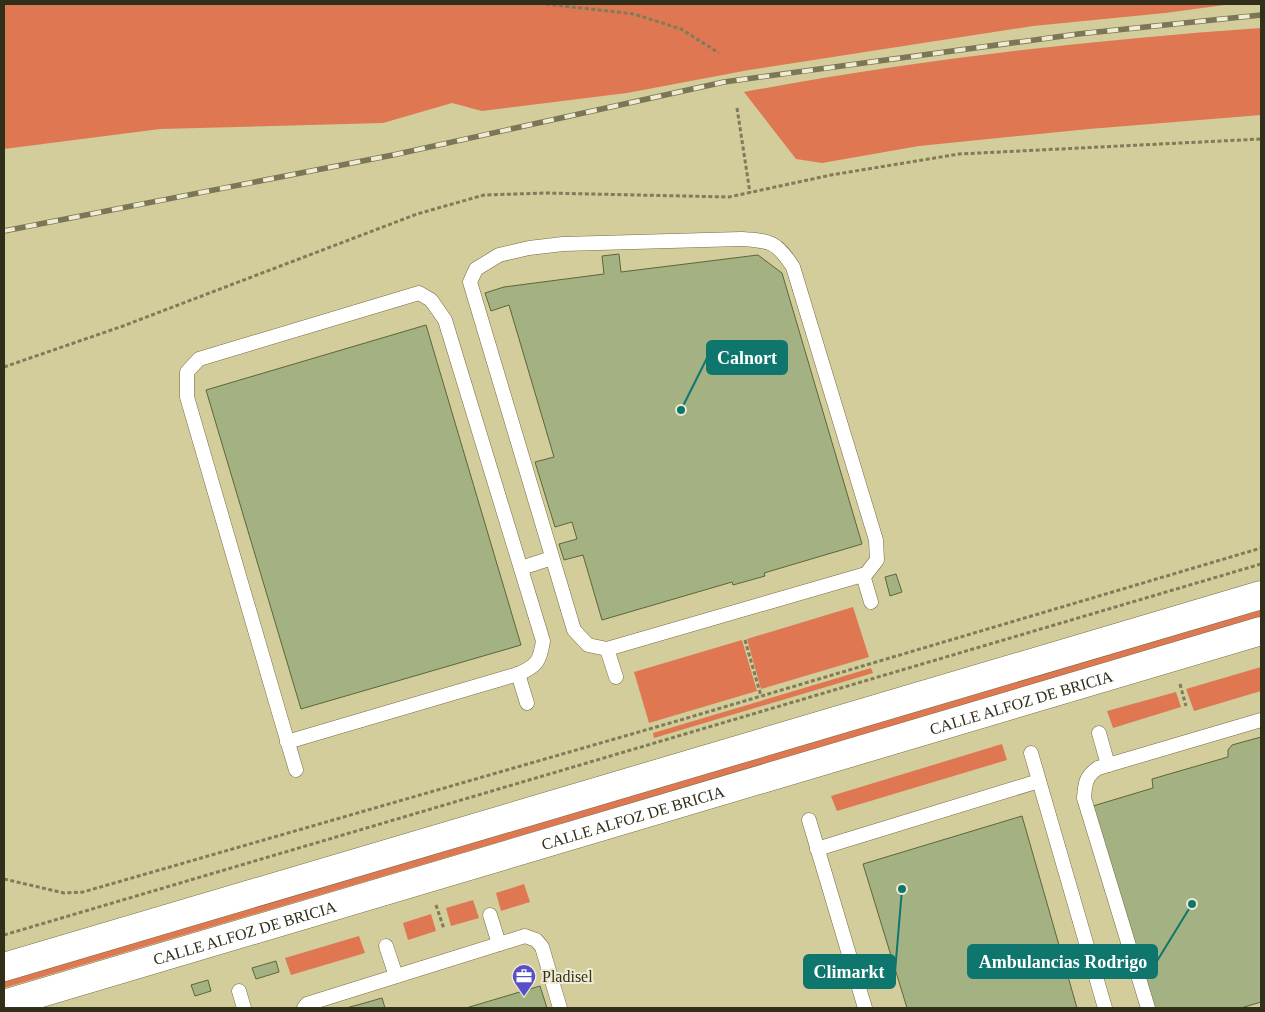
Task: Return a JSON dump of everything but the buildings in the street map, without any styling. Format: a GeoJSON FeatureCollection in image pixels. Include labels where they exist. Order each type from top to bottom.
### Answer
{"type":"FeatureCollection","features":[{"type":"Feature","properties":{"kind":"street","name":"CALLE ALFOZ DE BRICIA"},"geometry":{"type":"LineString","coordinates":[[4,967],[1261,595]]}},
{"type":"Feature","properties":{"kind":"street","name":"CALLE ALFOZ DE BRICIA"},"geometry":{"type":"LineString","coordinates":[[4,1004],[1261,630]]}},
{"type":"Feature","properties":{"kind":"lane"},"geometry":{"type":"LineString","coordinates":[[741,239],[765,241],[781,249],[793,267],[876,540],[877,560],[866,574],[607,649],[588,646],[574,630],[552,558],[470,282],[476,269],[500,255],[529,248],[563,244],[741,239]]}},
{"type":"Feature","properties":{"kind":"lane"},"geometry":{"type":"LineString","coordinates":[[287,742],[518,674],[529,669],[540,659],[543,640],[445,320],[431,300],[419,293],[199,360],[187,372],[186,397],[287,742],[296,770]]}},
{"type":"Feature","properties":{"kind":"lane"},"geometry":{"type":"LineString","coordinates":[[521,568],[552,558]]}},
{"type":"Feature","properties":{"kind":"lane"},"geometry":{"type":"LineString","coordinates":[[862,575],[871,602]]}},
{"type":"Feature","properties":{"kind":"lane"},"geometry":{"type":"LineString","coordinates":[[607,649],[616,677]]}},
{"type":"Feature","properties":{"kind":"lane"},"geometry":{"type":"LineString","coordinates":[[518,674],[527,703]]}},
{"type":"Feature","properties":{"kind":"lane"},"geometry":{"type":"LineString","coordinates":[[1148,1008],[1084,798],[1084,784],[1088,775],[1098,768],[1261,720]]}},
{"type":"Feature","properties":{"kind":"lane"},"geometry":{"type":"LineString","coordinates":[[1099,732],[1108,765]]}},
{"type":"Feature","properties":{"kind":"lane"},"geometry":{"type":"LineString","coordinates":[[1031,753],[1105,1008]]}},
{"type":"Feature","properties":{"kind":"lane"},"geometry":{"type":"LineString","coordinates":[[817,849],[1039,781]]}},
{"type":"Feature","properties":{"kind":"lane"},"geometry":{"type":"LineString","coordinates":[[809,820],[865,1008]]}},
{"type":"Feature","properties":{"kind":"lane"},"geometry":{"type":"LineString","coordinates":[[490,914],[500,944]]}},
{"type":"Feature","properties":{"kind":"lane"},"geometry":{"type":"LineString","coordinates":[[304,1008],[307,1004],[525,936],[536,940],[542,947],[560,1008]]}},
{"type":"Feature","properties":{"kind":"lane"},"geometry":{"type":"LineString","coordinates":[[386,946],[396,976]]}},
{"type":"Feature","properties":{"kind":"lane"},"geometry":{"type":"LineString","coordinates":[[239,991],[244,1008]]}},
{"type":"Feature","properties":{"kind":"path"},"geometry":{"type":"LineString","coordinates":[[546,4],[634,14],[682,29],[719,53]]}},
{"type":"Feature","properties":{"kind":"path"},"geometry":{"type":"LineString","coordinates":[[736,108],[750,193]]}},
{"type":"Feature","properties":{"kind":"path"},"geometry":{"type":"LineString","coordinates":[[4,367],[123,326],[417,214],[484,195],[546,193],[729,197],[831,174],[959,154],[1261,140]]}},
{"type":"Feature","properties":{"kind":"path"},"geometry":{"type":"LineString","coordinates":[[4,879],[64,893],[83,892],[761,696],[1261,548]]}},
{"type":"Feature","properties":{"kind":"path"},"geometry":{"type":"LineString","coordinates":[[4,935],[1261,564]]}},
{"type":"Feature","properties":{"kind":"path"},"geometry":{"type":"LineString","coordinates":[[744,640],[761,696]]}},
{"type":"Feature","properties":{"kind":"path"},"geometry":{"type":"LineString","coordinates":[[1180,684],[1186,706]]}},
{"type":"Feature","properties":{"kind":"path"},"geometry":{"type":"LineString","coordinates":[[436,905],[444,929]]}},
{"type":"Feature","properties":{"kind":"shaded area"},"geometry":{"type":"Polygon","coordinates":[[[4,4],[1232,4],[1165,13],[1033,26],[749,70],[627,93],[482,111],[452,103],[383,123],[160,129],[4,149],[4,4]]]}},
{"type":"Feature","properties":{"kind":"shaded area"},"geometry":{"type":"Polygon","coordinates":[[[1261,28],[1261,115],[1089,129],[919,146],[822,163],[796,159],[744,92],[873,70],[1002,52],[1261,28]]]}},
{"type":"Feature","properties":{"kind":"shaded area"},"geometry":{"type":"Polygon","coordinates":[[[853,607],[869,657],[761,689],[747,639],[853,607]]]}},
{"type":"Feature","properties":{"kind":"shaded area"},"geometry":{"type":"Polygon","coordinates":[[[1261,609],[1261,617],[4,988],[4,980],[1261,609]]]}},
{"type":"Feature","properties":{"kind":"shaded area"},"geometry":{"type":"Polygon","coordinates":[[[742,640],[757,691],[649,723],[634,672],[742,640]]]}},
{"type":"Feature","properties":{"kind":"shaded area"},"geometry":{"type":"Polygon","coordinates":[[[1261,667],[1261,691],[1194,711],[1186,689],[1261,667]]]}},
{"type":"Feature","properties":{"kind":"shaded area"},"geometry":{"type":"Polygon","coordinates":[[[871,668],[873,673],[654,738],[653,733],[871,668]]]}},
{"type":"Feature","properties":{"kind":"shaded area"},"geometry":{"type":"Polygon","coordinates":[[[1176,692],[1181,707],[1113,728],[1107,711],[1176,692]]]}},
{"type":"Feature","properties":{"kind":"shaded area"},"geometry":{"type":"Polygon","coordinates":[[[1002,744],[1007,760],[837,811],[831,796],[1002,744]]]}},
{"type":"Feature","properties":{"kind":"shaded area"},"geometry":{"type":"Polygon","coordinates":[[[524,884],[530,902],[501,911],[496,893],[524,884]]]}},
{"type":"Feature","properties":{"kind":"shaded area"},"geometry":{"type":"Polygon","coordinates":[[[473,900],[479,918],[451,926],[446,908],[473,900]]]}},
{"type":"Feature","properties":{"kind":"shaded area"},"geometry":{"type":"Polygon","coordinates":[[[431,914],[436,931],[408,940],[403,923],[431,914]]]}},
{"type":"Feature","properties":{"kind":"shaded area"},"geometry":{"type":"Polygon","coordinates":[[[359,936],[365,953],[291,975],[285,958],[359,936]]]}},
{"type":"Feature","properties":{"kind":"railway"},"geometry":{"type":"LineString","coordinates":[[4,231],[393,155],[724,82],[1078,34],[1261,15]]}},
{"type":"Feature","properties":{"kind":"place","name":"Calnort"},"geometry":{"type":"Point","coordinates":[681,410]}},
{"type":"Feature","properties":{"kind":"place","name":"Climarkt"},"geometry":{"type":"Point","coordinates":[902,889]}},
{"type":"Feature","properties":{"kind":"place","name":"Ambulancias Rodrigo"},"geometry":{"type":"Point","coordinates":[1192,904]}},
{"type":"Feature","properties":{"kind":"place","name":"Pladisel"},"geometry":{"type":"Point","coordinates":[524,997]}}]}
